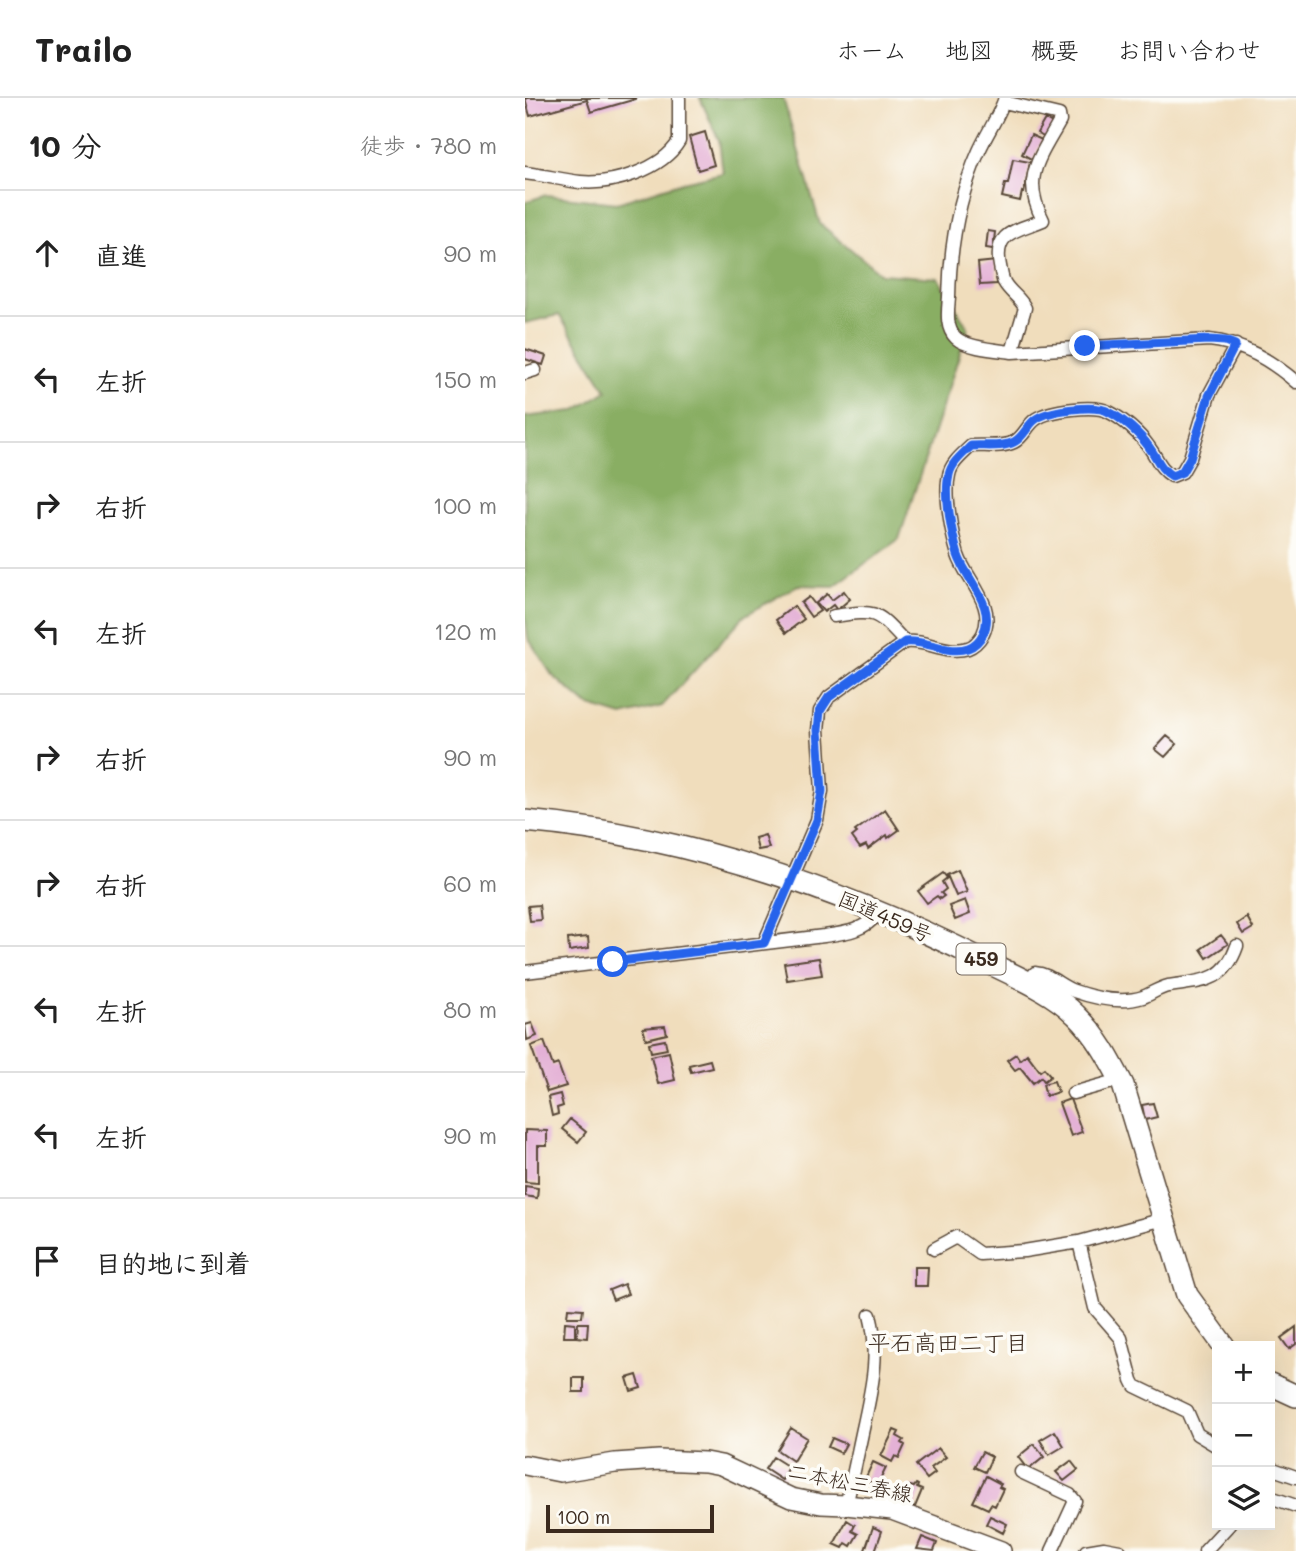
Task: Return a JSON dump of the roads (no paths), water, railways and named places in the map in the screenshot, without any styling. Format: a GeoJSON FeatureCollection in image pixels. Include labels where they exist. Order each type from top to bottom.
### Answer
{"type":"FeatureCollection","features":[{"type":"Feature","properties":{"kind":"highway","name":"国道459号"},"geometry":{"type":"LineString","coordinates":[[525,821],[659,843],[745,864],[791,879],[878,913],[965,952],[1027,983],[1075,1013],[1109,1057],[1120,1080],[1187,1295],[1220,1341]]}},
{"type":"Feature","properties":{"kind":"highway"},"geometry":{"type":"LineString","coordinates":[[1275,1386],[1296,1396]]}},
{"type":"Feature","properties":{"kind":"main road","name":"二本松三春線"},"geometry":{"type":"LineString","coordinates":[[525,1465],[559,1472],[615,1463],[660,1460],[705,1462],[720,1465],[791,1498],[821,1504],[846,1504],[892,1510],[1001,1551]]}},
{"type":"Feature","properties":{"kind":"street"},"geometry":{"type":"LineString","coordinates":[[525,173],[581,182],[610,180],[664,159],[679,141],[679,98]]}},
{"type":"Feature","properties":{"kind":"street"},"geometry":{"type":"LineString","coordinates":[[1012,352],[1025,308],[1021,299],[1003,280],[998,247],[1000,242],[1012,233],[1042,220],[1031,190],[1033,176],[1060,121],[1059,115],[1005,100],[978,152],[955,220],[949,267],[948,317],[950,329],[959,341],[987,349],[1012,352],[1225,341],[1255,353],[1296,382]]}},
{"type":"Feature","properties":{"kind":"street"},"geometry":{"type":"LineString","coordinates":[[764,943],[817,820],[822,791],[818,730],[820,711],[829,697],[905,642],[912,641],[953,650],[970,648],[981,638],[986,626],[982,599],[958,556],[948,503],[949,474],[955,462],[971,446],[1007,445],[1018,440],[1033,421],[1045,413],[1105,409],[1121,419],[1149,447],[1161,469],[1172,476],[1182,472],[1190,458],[1209,396],[1235,345]]}},
{"type":"Feature","properties":{"kind":"street"},"geometry":{"type":"LineString","coordinates":[[834,616],[867,611],[876,613],[905,642]]}},
{"type":"Feature","properties":{"kind":"street"},"geometry":{"type":"LineString","coordinates":[[525,972],[849,932],[873,920],[878,913]]}},
{"type":"Feature","properties":{"kind":"street"},"geometry":{"type":"LineString","coordinates":[[1027,983],[1035,973],[1042,974],[1073,991],[1129,1001],[1165,987],[1194,985],[1205,981],[1229,965],[1237,946]]}},
{"type":"Feature","properties":{"kind":"street"},"geometry":{"type":"LineString","coordinates":[[1073,1093],[1120,1080]]}},
{"type":"Feature","properties":{"kind":"street"},"geometry":{"type":"LineString","coordinates":[[934,1249],[955,1237],[980,1254],[1024,1251],[1079,1242],[1164,1219]]}},
{"type":"Feature","properties":{"kind":"street"},"geometry":{"type":"LineString","coordinates":[[1079,1242],[1095,1308],[1121,1338],[1135,1385],[1187,1411],[1197,1434],[1212,1443]]}},
{"type":"Feature","properties":{"kind":"street"},"geometry":{"type":"LineString","coordinates":[[846,1504],[859,1458],[874,1375],[875,1355],[870,1315]]}},
{"type":"Feature","properties":{"kind":"street"},"geometry":{"type":"LineString","coordinates":[[1275,1470],[1296,1477]]}},
{"type":"Feature","properties":{"kind":"street"},"geometry":{"type":"LineString","coordinates":[[1021,1472],[1070,1495],[1075,1501],[1052,1551]]}},
{"type":"Feature","properties":{"kind":"street"},"geometry":{"type":"LineString","coordinates":[[1275,1499],[1296,1506]]}},
{"type":"Feature","properties":{"kind":"street"},"geometry":{"type":"LineString","coordinates":[[1205,1551],[1224,1530]]}},
{"type":"Feature","properties":{"kind":"street"},"geometry":{"type":"LineString","coordinates":[[1086,1551],[1104,1548],[1120,1551]]}},
{"type":"Feature","properties":{"kind":"district","name":"平石高田二丁目"},"geometry":{"type":"Point","coordinates":[948,1343]}}]}
